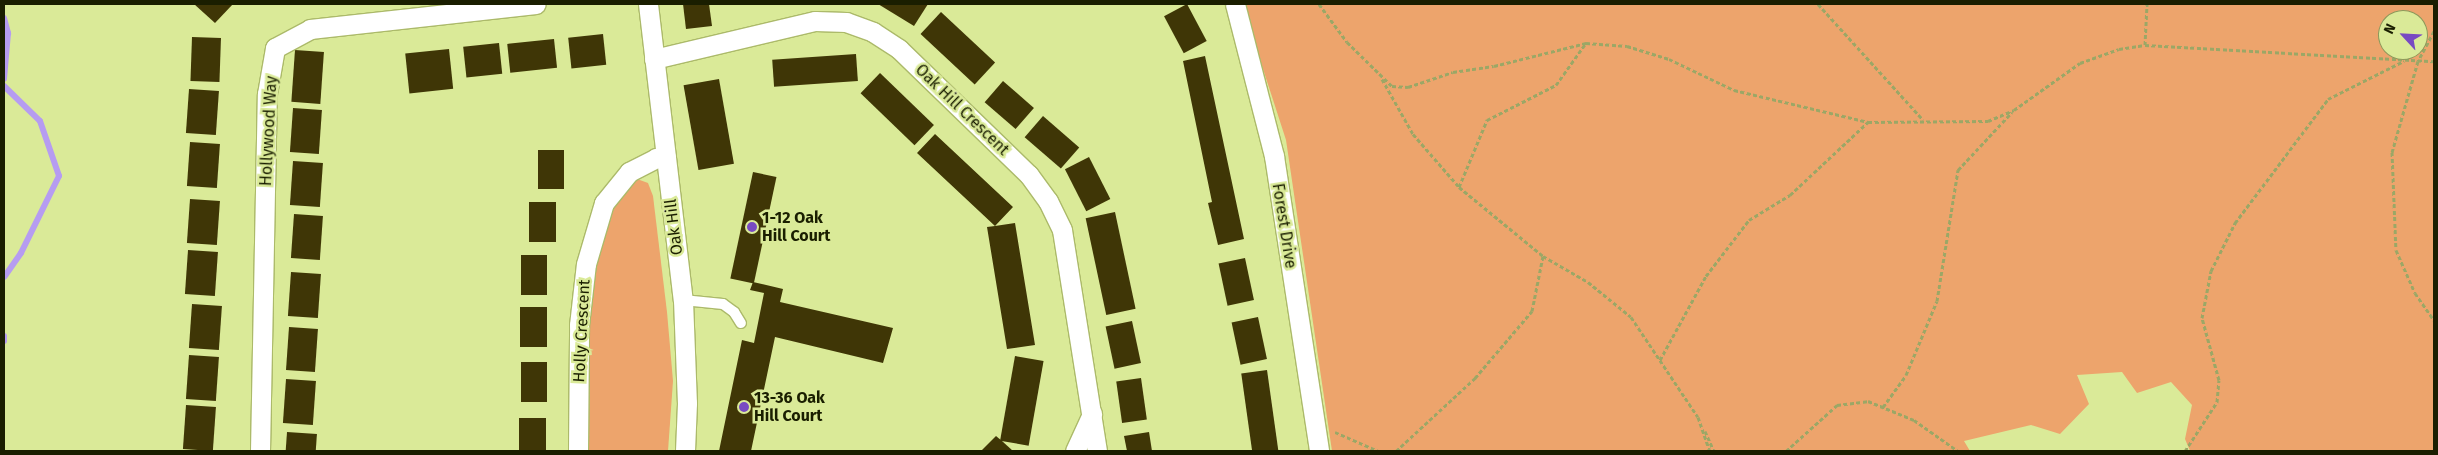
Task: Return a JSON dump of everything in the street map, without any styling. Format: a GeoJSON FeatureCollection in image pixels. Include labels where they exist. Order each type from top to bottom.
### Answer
{"type":"FeatureCollection","features":[{"type":"Feature","properties":{"kind":"street","name":"Hollywood Way"},"geometry":{"type":"LineString","coordinates":[[260,451],[268,94],[275,48],[310,30],[536,4]]}},
{"type":"Feature","properties":{"kind":"street","name":"Oak Hill"},"geometry":{"type":"LineString","coordinates":[[648,4],[683,300],[687,403],[684,451]]}},
{"type":"Feature","properties":{"kind":"street","name":"Forest Drive"},"geometry":{"type":"LineString","coordinates":[[1235,4],[1274,156],[1319,451]]}},
{"type":"Feature","properties":{"kind":"street","name":"Oak Hill Crescent"},"geometry":{"type":"LineString","coordinates":[[654,59],[815,22],[846,22],[874,32],[899,49],[1029,175],[1048,201],[1062,230],[1097,451]]}},
{"type":"Feature","properties":{"kind":"street","name":"Holly Crescent"},"geometry":{"type":"LineString","coordinates":[[578,451],[579,325],[586,264],[604,203],[629,172],[656,158],[666,157]]}},
{"type":"Feature","properties":{"kind":"street"},"geometry":{"type":"LineString","coordinates":[[1075,451],[1092,412]]}},
{"type":"Feature","properties":{"kind":"lane"},"geometry":{"type":"LineString","coordinates":[[683,300],[723,304],[734,312],[741,323]]}},
{"type":"Feature","properties":{"kind":"path"},"geometry":{"type":"LineString","coordinates":[[1319,4],[1347,42],[1392,86],[1408,87],[1453,72],[1494,66],[1586,43],[1627,46],[1669,59],[1734,90],[1868,122],[1988,121],[2014,110]]}},
{"type":"Feature","properties":{"kind":"path"},"geometry":{"type":"LineString","coordinates":[[1818,4],[1924,121]]}},
{"type":"Feature","properties":{"kind":"path"},"geometry":{"type":"LineString","coordinates":[[2145,45],[2147,4]]}},
{"type":"Feature","properties":{"kind":"path"},"geometry":{"type":"LineString","coordinates":[[2434,31],[2418,61],[2392,152],[2396,250],[2415,293],[2434,320]]}},
{"type":"Feature","properties":{"kind":"path"},"geometry":{"type":"LineString","coordinates":[[1459,187],[1487,120],[1556,85],[1586,43]]}},
{"type":"Feature","properties":{"kind":"path"},"geometry":{"type":"LineString","coordinates":[[1883,407],[1906,375],[1937,301],[1958,170],[2014,110],[2080,63],[2118,49],[2145,45],[2405,61],[2434,61]]}},
{"type":"Feature","properties":{"kind":"path"},"geometry":{"type":"LineString","coordinates":[[2185,451],[2218,402],[2219,380],[2202,318],[2211,271],[2234,223],[2328,100],[2405,61]]}},
{"type":"Feature","properties":{"kind":"path"},"geometry":{"type":"LineString","coordinates":[[1380,74],[1413,134],[1459,187],[1543,256],[1588,282],[1631,317],[1698,417],[1714,451]]}},
{"type":"Feature","properties":{"kind":"path"},"geometry":{"type":"LineString","coordinates":[[1660,360],[1706,276],[1749,220],[1790,195],[1868,122]]}},
{"type":"Feature","properties":{"kind":"path"},"geometry":{"type":"LineString","coordinates":[[1396,451],[1475,378],[1532,311],[1543,256]]}},
{"type":"Feature","properties":{"kind":"path"},"geometry":{"type":"LineString","coordinates":[[1786,451],[1837,405],[1868,402],[1914,420],[1958,451]]}},
{"type":"Feature","properties":{"kind":"path"},"geometry":{"type":"LineString","coordinates":[[1698,417],[1710,451]]}},
{"type":"Feature","properties":{"kind":"path"},"geometry":{"type":"LineString","coordinates":[[1315,429],[1341,432],[1378,451]]}},
{"type":"Feature","properties":{"kind":"shaded area"},"geometry":{"type":"Polygon","coordinates":[[[1242,4],[2434,4],[2434,451],[2190,451],[2185,439],[2192,405],[2171,382],[2137,393],[2122,372],[2077,375],[2089,404],[2060,434],[2031,425],[1964,441],[1970,451],[1332,451],[1286,140],[1242,4]]]}},
{"type":"Feature","properties":{"kind":"shaded area"},"geometry":{"type":"Polygon","coordinates":[[[637,179],[648,183],[653,196],[667,312],[673,381],[668,451],[585,451],[585,306],[607,212],[625,187],[637,179]]]}},
{"type":"Feature","properties":{"kind":"building"},"geometry":{"type":"Polygon","coordinates":[[[194,4],[233,4],[215,23],[194,4]]]}},
{"type":"Feature","properties":{"kind":"building"},"geometry":{"type":"Polygon","coordinates":[[[683,4],[709,4],[712,26],[686,29],[683,4]]]}},
{"type":"Feature","properties":{"kind":"building"},"geometry":{"type":"Polygon","coordinates":[[[878,4],[928,4],[914,26],[878,4]]]}},
{"type":"Feature","properties":{"kind":"building"},"geometry":{"type":"Polygon","coordinates":[[[1187,4],[1207,41],[1184,53],[1164,16],[1187,4]]]}},
{"type":"Feature","properties":{"kind":"building"},"geometry":{"type":"Polygon","coordinates":[[[941,12],[995,62],[975,84],[921,34],[941,12]]]}},
{"type":"Feature","properties":{"kind":"building"},"geometry":{"type":"Polygon","coordinates":[[[603,34],[606,65],[571,68],[568,38],[603,34]]]}},
{"type":"Feature","properties":{"kind":"building"},"geometry":{"type":"Polygon","coordinates":[[[192,37],[221,38],[219,82],[190,81],[192,37]]]}},
{"type":"Feature","properties":{"kind":"building"},"geometry":{"type":"Polygon","coordinates":[[[554,39],[557,68],[510,73],[507,44],[554,39]]]}},
{"type":"Feature","properties":{"kind":"building"},"geometry":{"type":"Polygon","coordinates":[[[499,43],[502,74],[466,78],[463,47],[499,43]]]}},
{"type":"Feature","properties":{"kind":"building"},"geometry":{"type":"Polygon","coordinates":[[[449,49],[453,89],[409,93],[405,54],[449,49]]]}},
{"type":"Feature","properties":{"kind":"building"},"geometry":{"type":"Polygon","coordinates":[[[295,50],[324,52],[320,104],[291,102],[295,50]]]}},
{"type":"Feature","properties":{"kind":"building"},"geometry":{"type":"Polygon","coordinates":[[[856,54],[858,81],[774,87],[772,60],[856,54]]]}},
{"type":"Feature","properties":{"kind":"building"},"geometry":{"type":"Polygon","coordinates":[[[1205,56],[1244,239],[1218,245],[1208,203],[1212,202],[1183,61],[1205,56]]]}},
{"type":"Feature","properties":{"kind":"building"},"geometry":{"type":"Polygon","coordinates":[[[880,73],[934,125],[915,145],[861,93],[880,73]]]}},
{"type":"Feature","properties":{"kind":"building"},"geometry":{"type":"Polygon","coordinates":[[[719,79],[734,164],[698,170],[684,85],[719,79]]]}},
{"type":"Feature","properties":{"kind":"building"},"geometry":{"type":"Polygon","coordinates":[[[1003,81],[1034,108],[1016,129],[985,102],[1003,81]]]}},
{"type":"Feature","properties":{"kind":"building"},"geometry":{"type":"Polygon","coordinates":[[[189,89],[219,91],[216,135],[186,133],[189,89]]]}},
{"type":"Feature","properties":{"kind":"building"},"geometry":{"type":"Polygon","coordinates":[[[293,108],[322,110],[319,154],[290,152],[293,108]]]}},
{"type":"Feature","properties":{"kind":"building"},"geometry":{"type":"Polygon","coordinates":[[[1043,116],[1079,147],[1061,169],[1025,137],[1043,116]]]}},
{"type":"Feature","properties":{"kind":"building"},"geometry":{"type":"Polygon","coordinates":[[[935,134],[1013,207],[995,226],[917,153],[935,134]]]}},
{"type":"Feature","properties":{"kind":"building"},"geometry":{"type":"Polygon","coordinates":[[[190,142],[220,144],[217,188],[187,186],[190,142]]]}},
{"type":"Feature","properties":{"kind":"building"},"geometry":{"type":"Polygon","coordinates":[[[538,150],[564,150],[564,189],[538,189],[538,150]]]}},
{"type":"Feature","properties":{"kind":"building"},"geometry":{"type":"Polygon","coordinates":[[[1089,157],[1110,199],[1086,211],[1065,169],[1089,157]]]}},
{"type":"Feature","properties":{"kind":"building"},"geometry":{"type":"Polygon","coordinates":[[[293,161],[323,163],[320,207],[290,205],[293,161]]]}},
{"type":"Feature","properties":{"kind":"building","name":"1-12 Oak Hill Court"},"geometry":{"type":"Polygon","coordinates":[[[753,172],[776,177],[754,284],[730,279],[753,172]]]}},
{"type":"Feature","properties":{"kind":"building"},"geometry":{"type":"Polygon","coordinates":[[[190,199],[220,201],[217,245],[187,243],[190,199]]]}},
{"type":"Feature","properties":{"kind":"building"},"geometry":{"type":"Polygon","coordinates":[[[529,202],[556,202],[556,242],[529,242],[529,202]]]}},
{"type":"Feature","properties":{"kind":"building"},"geometry":{"type":"Polygon","coordinates":[[[1115,212],[1136,309],[1106,315],[1086,218],[1115,212]]]}},
{"type":"Feature","properties":{"kind":"building"},"geometry":{"type":"Polygon","coordinates":[[[294,214],[323,216],[320,260],[291,258],[294,214]]]}},
{"type":"Feature","properties":{"kind":"building"},"geometry":{"type":"Polygon","coordinates":[[[1015,223],[1035,345],[1007,349],[987,227],[1015,223]]]}},
{"type":"Feature","properties":{"kind":"building"},"geometry":{"type":"Polygon","coordinates":[[[188,250],[218,252],[215,296],[185,294],[188,250]]]}},
{"type":"Feature","properties":{"kind":"building"},"geometry":{"type":"Polygon","coordinates":[[[521,255],[547,255],[547,295],[521,295],[521,255]]]}},
{"type":"Feature","properties":{"kind":"building"},"geometry":{"type":"Polygon","coordinates":[[[1245,258],[1254,300],[1228,306],[1219,264],[1245,258]]]}},
{"type":"Feature","properties":{"kind":"building"},"geometry":{"type":"Polygon","coordinates":[[[291,272],[321,274],[318,318],[288,316],[291,272]]]}},
{"type":"Feature","properties":{"kind":"building","name":"13-36 Oak Hill Court"},"geometry":{"type":"Polygon","coordinates":[[[753,282],[783,289],[780,302],[893,328],[883,363],[775,337],[751,451],[719,451],[742,340],[754,343],[764,293],[750,290],[753,282]]]}},
{"type":"Feature","properties":{"kind":"building"},"geometry":{"type":"Polygon","coordinates":[[[192,304],[222,306],[219,350],[189,348],[192,304]]]}},
{"type":"Feature","properties":{"kind":"building"},"geometry":{"type":"Polygon","coordinates":[[[520,307],[547,307],[547,347],[520,347],[520,307]]]}},
{"type":"Feature","properties":{"kind":"building"},"geometry":{"type":"Polygon","coordinates":[[[1258,317],[1267,359],[1241,365],[1232,323],[1258,317]]]}},
{"type":"Feature","properties":{"kind":"building"},"geometry":{"type":"Polygon","coordinates":[[[1132,321],[1141,363],[1115,369],[1106,327],[1132,321]]]}},
{"type":"Feature","properties":{"kind":"building"},"geometry":{"type":"Polygon","coordinates":[[[289,327],[318,329],[315,372],[286,370],[289,327]]]}},
{"type":"Feature","properties":{"kind":"building"},"geometry":{"type":"Polygon","coordinates":[[[189,355],[219,357],[216,401],[186,399],[189,355]]]}},
{"type":"Feature","properties":{"kind":"building"},"geometry":{"type":"Polygon","coordinates":[[[1015,356],[1044,361],[1029,446],[1000,441],[1015,356]]]}},
{"type":"Feature","properties":{"kind":"building"},"geometry":{"type":"Polygon","coordinates":[[[521,362],[547,362],[547,402],[521,402],[521,362]]]}},
{"type":"Feature","properties":{"kind":"building"},"geometry":{"type":"Polygon","coordinates":[[[1267,370],[1278,451],[1252,451],[1241,374],[1267,370]]]}},
{"type":"Feature","properties":{"kind":"building"},"geometry":{"type":"Polygon","coordinates":[[[1141,378],[1147,420],[1122,423],[1116,381],[1141,378]]]}},
{"type":"Feature","properties":{"kind":"building"},"geometry":{"type":"Polygon","coordinates":[[[286,379],[316,381],[313,425],[283,423],[286,379]]]}},
{"type":"Feature","properties":{"kind":"building"},"geometry":{"type":"Polygon","coordinates":[[[186,405],[216,407],[213,451],[183,449],[186,405]]]}},
{"type":"Feature","properties":{"kind":"building"},"geometry":{"type":"Polygon","coordinates":[[[519,418],[546,418],[546,451],[519,451],[519,418]]]}},
{"type":"Feature","properties":{"kind":"building"},"geometry":{"type":"Polygon","coordinates":[[[287,432],[317,434],[316,451],[286,451],[287,432]]]}},
{"type":"Feature","properties":{"kind":"building"},"geometry":{"type":"Polygon","coordinates":[[[1149,432],[1152,451],[1127,451],[1124,436],[1149,432]]]}},
{"type":"Feature","properties":{"kind":"building"},"geometry":{"type":"Polygon","coordinates":[[[996,436],[1002,441],[1013,451],[981,451],[996,436]]]}},
{"type":"Feature","properties":{"kind":"waterway"},"geometry":{"type":"LineString","coordinates":[[4,18],[8,33],[4,79]]}},
{"type":"Feature","properties":{"kind":"waterway"},"geometry":{"type":"LineString","coordinates":[[4,86],[40,121],[59,176],[21,253],[4,277]]}},
{"type":"Feature","properties":{"kind":"waterway"},"geometry":{"type":"LineString","coordinates":[[4,336],[4,341]]}},
{"type":"Feature","properties":{"kind":"place","name":"1-12 Oak Hill Court"},"geometry":{"type":"Point","coordinates":[752,227]}},
{"type":"Feature","properties":{"kind":"place","name":"13-36 Oak Hill Court"},"geometry":{"type":"Point","coordinates":[744,407]}}]}
